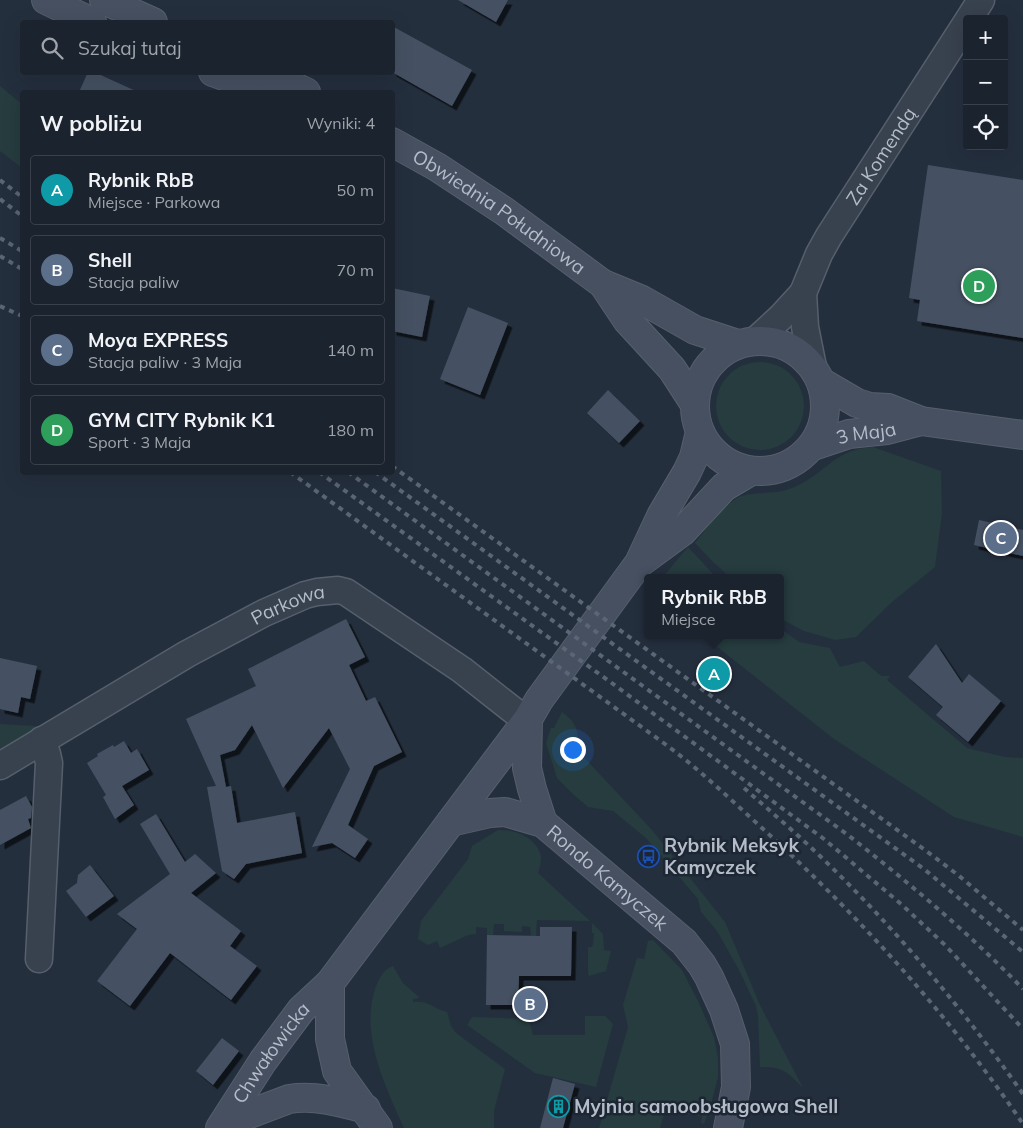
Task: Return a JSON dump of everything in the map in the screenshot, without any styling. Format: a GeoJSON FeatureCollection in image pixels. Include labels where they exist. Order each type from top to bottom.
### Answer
{"type":"FeatureCollection","features":[{"type":"Feature","properties":{"kind":"main road"},"geometry":{"type":"LineString","coordinates":[[46,0],[88,20]]}},
{"type":"Feature","properties":{"kind":"main road"},"geometry":{"type":"LineString","coordinates":[[104,0],[149,20]]}},
{"type":"Feature","properties":{"kind":"main road"},"geometry":{"type":"LineString","coordinates":[[221,75],[263,90]]}},
{"type":"Feature","properties":{"kind":"main road"},"geometry":{"type":"LineString","coordinates":[[269,75],[302,90]]}},
{"type":"Feature","properties":{"kind":"main road","name":"Obwiednia Południowa"},"geometry":{"type":"LineString","coordinates":[[395,144],[437,167],[504,211],[603,284],[642,300],[695,330],[747,343]]}},
{"type":"Feature","properties":{"kind":"main road","name":"Obwiednia Południowa"},"geometry":{"type":"LineString","coordinates":[[603,284],[627,320],[672,369],[694,403]]}},
{"type":"Feature","properties":{"kind":"main road"},"geometry":{"type":"LineString","coordinates":[[770,341],[785,345],[799,353],[817,375],[825,394],[824,420],[813,446],[798,459],[783,468],[762,472],[751,471],[734,466],[717,456],[709,448],[700,432],[694,403],[698,386],[705,371],[721,354],[747,343],[770,341]]}},
{"type":"Feature","properties":{"kind":"main road","name":"3 Maja"},"geometry":{"type":"LineString","coordinates":[[817,375],[857,403],[888,408],[921,421],[1023,435]]}},
{"type":"Feature","properties":{"kind":"main road","name":"3 Maja"},"geometry":{"type":"LineString","coordinates":[[813,446],[849,434],[887,430],[921,421]]}},
{"type":"Feature","properties":{"kind":"main road"},"geometry":{"type":"LineString","coordinates":[[372,1118],[337,1071],[330,1039],[330,983],[528,719],[539,700],[639,563],[661,516],[687,472],[694,456],[700,432]]}},
{"type":"Feature","properties":{"kind":"main road"},"geometry":{"type":"LineString","coordinates":[[639,563],[682,532],[724,487],[751,471]]}},
{"type":"Feature","properties":{"kind":"main road"},"geometry":{"type":"LineString","coordinates":[[528,719],[527,768],[544,823]]}},
{"type":"Feature","properties":{"kind":"main road","name":"Rondo Kamyczek"},"geometry":{"type":"LineString","coordinates":[[451,822],[490,813],[505,812],[544,823],[674,932],[702,964],[724,1010],[736,1044],[736,1087],[728,1128]]}},
{"type":"Feature","properties":{"kind":"main road","name":"Chwałowicka"},"geometry":{"type":"LineString","coordinates":[[222,1126],[263,1060],[301,1010],[330,983]]}},
{"type":"Feature","properties":{"kind":"main road"},"geometry":{"type":"LineString","coordinates":[[222,1126],[289,1099],[299,1097],[326,1099],[372,1118]]}},
{"type":"Feature","properties":{"kind":"street","name":"Za Komendą"},"geometry":{"type":"LineString","coordinates":[[971,15],[981,0]]}},
{"type":"Feature","properties":{"kind":"street","name":"Za Komendą"},"geometry":{"type":"LineString","coordinates":[[747,343],[781,317],[803,292],[824,244],[963,28]]}},
{"type":"Feature","properties":{"kind":"street","name":"Za Komendą"},"geometry":{"type":"LineString","coordinates":[[803,292],[805,327],[817,375]]}},
{"type":"Feature","properties":{"kind":"street","name":"Parkowa"},"geometry":{"type":"LineString","coordinates":[[0,766],[187,654],[264,612],[305,595],[329,590],[346,592],[462,670],[494,696],[528,719]]}},
{"type":"Feature","properties":{"kind":"street"},"geometry":{"type":"LineString","coordinates":[[39,959],[49,763],[42,740]]}},
{"type":"Feature","properties":{"kind":"green space"},"geometry":{"type":"Polygon","coordinates":[[[0,86],[20,102],[20,166],[0,151],[0,86]]]}},
{"type":"Feature","properties":{"kind":"green space"},"geometry":{"type":"Polygon","coordinates":[[[760,362],[777,365],[785,369],[797,381],[801,389],[804,406],[801,423],[797,431],[785,443],[777,447],[760,450],[743,447],[735,443],[723,431],[719,423],[716,406],[719,389],[723,381],[735,369],[743,365],[760,362]]]}},
{"type":"Feature","properties":{"kind":"green space"},"geometry":{"type":"Polygon","coordinates":[[[873,447],[941,471],[942,513],[935,567],[892,602],[856,637],[835,640],[804,631],[784,621],[784,574],[726,574],[695,543],[719,513],[737,498],[748,494],[789,489],[811,478],[837,458],[859,449],[873,447]]]}},
{"type":"Feature","properties":{"kind":"green space"},"geometry":{"type":"Polygon","coordinates":[[[688,547],[713,574],[665,574],[688,547]]]}},
{"type":"Feature","properties":{"kind":"green space"},"geometry":{"type":"Polygon","coordinates":[[[784,631],[799,642],[830,648],[840,667],[864,661],[881,676],[890,676],[887,680],[967,748],[1005,757],[1023,758],[1023,837],[954,817],[834,739],[707,639],[784,639],[784,631]]]}},
{"type":"Feature","properties":{"kind":"green space"},"geometry":{"type":"Polygon","coordinates":[[[562,712],[575,725],[578,735],[579,752],[652,830],[725,922],[760,1005],[803,1088],[780,1069],[760,1067],[756,1006],[739,970],[717,931],[701,912],[698,899],[646,838],[613,811],[588,807],[557,778],[546,743],[551,728],[554,728],[562,712]]]}},
{"type":"Feature","properties":{"kind":"green space"},"geometry":{"type":"Polygon","coordinates":[[[0,724],[35,726],[34,740],[0,757],[0,724]]]}},
{"type":"Feature","properties":{"kind":"green space"},"geometry":{"type":"Polygon","coordinates":[[[498,830],[518,833],[530,840],[539,850],[541,857],[538,873],[590,921],[537,920],[536,936],[531,936],[530,927],[522,926],[522,932],[504,931],[504,924],[494,924],[493,935],[487,935],[487,928],[476,927],[476,934],[468,935],[440,948],[437,941],[428,945],[418,939],[421,921],[468,859],[472,846],[498,830]]]}},
{"type":"Feature","properties":{"kind":"green space"},"geometry":{"type":"Polygon","coordinates":[[[592,923],[603,934],[604,950],[611,951],[606,971],[589,976],[588,947],[592,947],[593,944],[594,933],[592,933],[592,923]]]}},
{"type":"Feature","properties":{"kind":"green space"},"geometry":{"type":"Polygon","coordinates":[[[653,940],[682,970],[714,1037],[718,1058],[718,1077],[710,1108],[704,1124],[701,1123],[702,1116],[665,1111],[660,1128],[599,1128],[628,1027],[623,1005],[637,958],[644,959],[648,941],[653,940]]]}},
{"type":"Feature","properties":{"kind":"green space"},"geometry":{"type":"Polygon","coordinates":[[[393,966],[403,983],[420,998],[413,999],[413,1002],[427,1003],[447,1012],[451,1026],[456,1033],[505,1069],[494,1111],[494,1128],[404,1128],[382,1077],[372,1041],[372,1004],[376,986],[384,972],[393,966]]]}},
{"type":"Feature","properties":{"kind":"green space"},"geometry":{"type":"Polygon","coordinates":[[[585,1016],[605,1016],[613,1024],[596,1087],[535,1073],[467,1025],[472,1017],[529,1019],[533,1035],[585,1035],[585,1016]]]}},
{"type":"Feature","properties":{"kind":"building"},"geometry":{"type":"Polygon","coordinates":[[[458,0],[508,0],[496,22],[458,0]]]}},
{"type":"Feature","properties":{"kind":"building"},"geometry":{"type":"Polygon","coordinates":[[[395,28],[472,70],[452,106],[395,74],[395,28]]]}},
{"type":"Feature","properties":{"kind":"building"},"geometry":{"type":"Polygon","coordinates":[[[87,75],[101,75],[134,90],[80,90],[87,75]]]}},
{"type":"Feature","properties":{"kind":"building"},"geometry":{"type":"Polygon","coordinates":[[[928,165],[1023,180],[1023,338],[917,321],[920,300],[909,298],[928,165]]]}},
{"type":"Feature","properties":{"kind":"building"},"geometry":{"type":"Polygon","coordinates":[[[395,289],[430,296],[422,337],[395,332],[395,289]]]}},
{"type":"Feature","properties":{"kind":"building"},"geometry":{"type":"Polygon","coordinates":[[[468,307],[508,323],[480,395],[440,379],[468,307]]]}},
{"type":"Feature","properties":{"kind":"building"},"geometry":{"type":"Polygon","coordinates":[[[608,390],[640,421],[619,443],[587,413],[608,390]]]}},
{"type":"Feature","properties":{"kind":"building"},"geometry":{"type":"Polygon","coordinates":[[[979,520],[1023,530],[1023,556],[974,545],[979,520]]]}},
{"type":"Feature","properties":{"kind":"building"},"geometry":{"type":"Polygon","coordinates":[[[346,619],[365,657],[349,665],[366,701],[375,697],[402,752],[374,766],[348,825],[368,839],[355,858],[332,843],[312,847],[350,769],[329,728],[283,788],[252,725],[235,750],[220,755],[226,787],[231,786],[237,823],[295,812],[302,853],[246,864],[234,879],[222,871],[207,787],[216,786],[186,719],[256,686],[248,669],[346,619]]]}},
{"type":"Feature","properties":{"kind":"building"},"geometry":{"type":"Polygon","coordinates":[[[936,644],[962,683],[969,674],[1001,701],[968,742],[936,715],[943,707],[908,677],[936,644]]]}},
{"type":"Feature","properties":{"kind":"building"},"geometry":{"type":"Polygon","coordinates":[[[0,658],[37,666],[30,699],[21,697],[18,713],[0,709],[0,658]]]}},
{"type":"Feature","properties":{"kind":"building"},"geometry":{"type":"Polygon","coordinates":[[[124,741],[131,753],[137,749],[149,770],[122,786],[134,805],[115,819],[103,797],[106,795],[87,763],[98,756],[97,754],[124,741]]]}},
{"type":"Feature","properties":{"kind":"building"},"geometry":{"type":"Polygon","coordinates":[[[26,796],[32,807],[31,818],[28,819],[31,828],[0,845],[0,810],[26,796]]]}},
{"type":"Feature","properties":{"kind":"building"},"geometry":{"type":"Polygon","coordinates":[[[156,814],[185,862],[195,854],[216,873],[191,893],[241,931],[230,946],[257,966],[231,1000],[170,953],[130,1006],[97,981],[137,929],[117,914],[170,874],[140,824],[156,814]]]}},
{"type":"Feature","properties":{"kind":"building"},"geometry":{"type":"Polygon","coordinates":[[[90,865],[114,896],[86,917],[66,891],[77,883],[78,875],[90,865]]]}},
{"type":"Feature","properties":{"kind":"building"},"geometry":{"type":"Polygon","coordinates":[[[540,927],[572,927],[571,976],[519,976],[518,1005],[486,1005],[487,935],[540,936],[540,927]]]}},
{"type":"Feature","properties":{"kind":"building"},"geometry":{"type":"Polygon","coordinates":[[[222,1038],[239,1051],[213,1085],[196,1071],[222,1038]]]}},
{"type":"Feature","properties":{"kind":"building","name":"Myjnia samoobsługowa Shell"},"geometry":{"type":"Polygon","coordinates":[[[553,1078],[575,1084],[563,1128],[540,1128],[553,1078]]]}},
{"type":"Feature","properties":{"kind":"railway"},"geometry":{"type":"LineString","coordinates":[[0,180],[20,195]]}},
{"type":"Feature","properties":{"kind":"railway"},"geometry":{"type":"LineString","coordinates":[[0,199],[20,214]]}},
{"type":"Feature","properties":{"kind":"railway"},"geometry":{"type":"LineString","coordinates":[[0,238],[20,250]]}},
{"type":"Feature","properties":{"kind":"railway"},"geometry":{"type":"LineString","coordinates":[[0,256],[20,268]]}},
{"type":"Feature","properties":{"kind":"railway"},"geometry":{"type":"LineString","coordinates":[[0,306],[20,315]]}},
{"type":"Feature","properties":{"kind":"railway"},"geometry":{"type":"LineString","coordinates":[[395,468],[925,850],[958,875],[1023,930]]}},
{"type":"Feature","properties":{"kind":"railway"},"geometry":{"type":"LineString","coordinates":[[294,475],[665,744],[714,784],[833,896],[901,968],[965,1044],[1023,1124]]}},
{"type":"Feature","properties":{"kind":"railway"},"geometry":{"type":"LineString","coordinates":[[323,475],[824,839],[901,904],[945,945],[1023,1029]]}},
{"type":"Feature","properties":{"kind":"railway"},"geometry":{"type":"LineString","coordinates":[[352,475],[848,835],[938,909],[1023,989]]}},
{"type":"Feature","properties":{"kind":"railway"},"geometry":{"type":"LineString","coordinates":[[379,475],[924,869],[1023,952]]}},
{"type":"Feature","properties":{"kind":"railway"},"geometry":{"type":"LineString","coordinates":[[744,788],[821,857],[876,912],[977,1031],[1023,1094]]}},
{"type":"Feature","properties":{"kind":"place","name":"GYM CITY Rybnik K1"},"geometry":{"type":"Point","coordinates":[979,286]}},
{"type":"Feature","properties":{"kind":"place","name":"Moya EXPRESS"},"geometry":{"type":"Point","coordinates":[1001,538]}},
{"type":"Feature","properties":{"kind":"place","name":"Rybnik RbB"},"geometry":{"type":"Point","coordinates":[714,674]}},
{"type":"Feature","properties":{"kind":"place","name":"Rybnik Meksyk Kamyczek"},"geometry":{"type":"Point","coordinates":[648,856]}},
{"type":"Feature","properties":{"kind":"place","name":"Shell"},"geometry":{"type":"Point","coordinates":[530,1004]}},
{"type":"Feature","properties":{"kind":"place","name":"Myjnia samoobsługowa Shell"},"geometry":{"type":"Point","coordinates":[558,1106]}}]}
